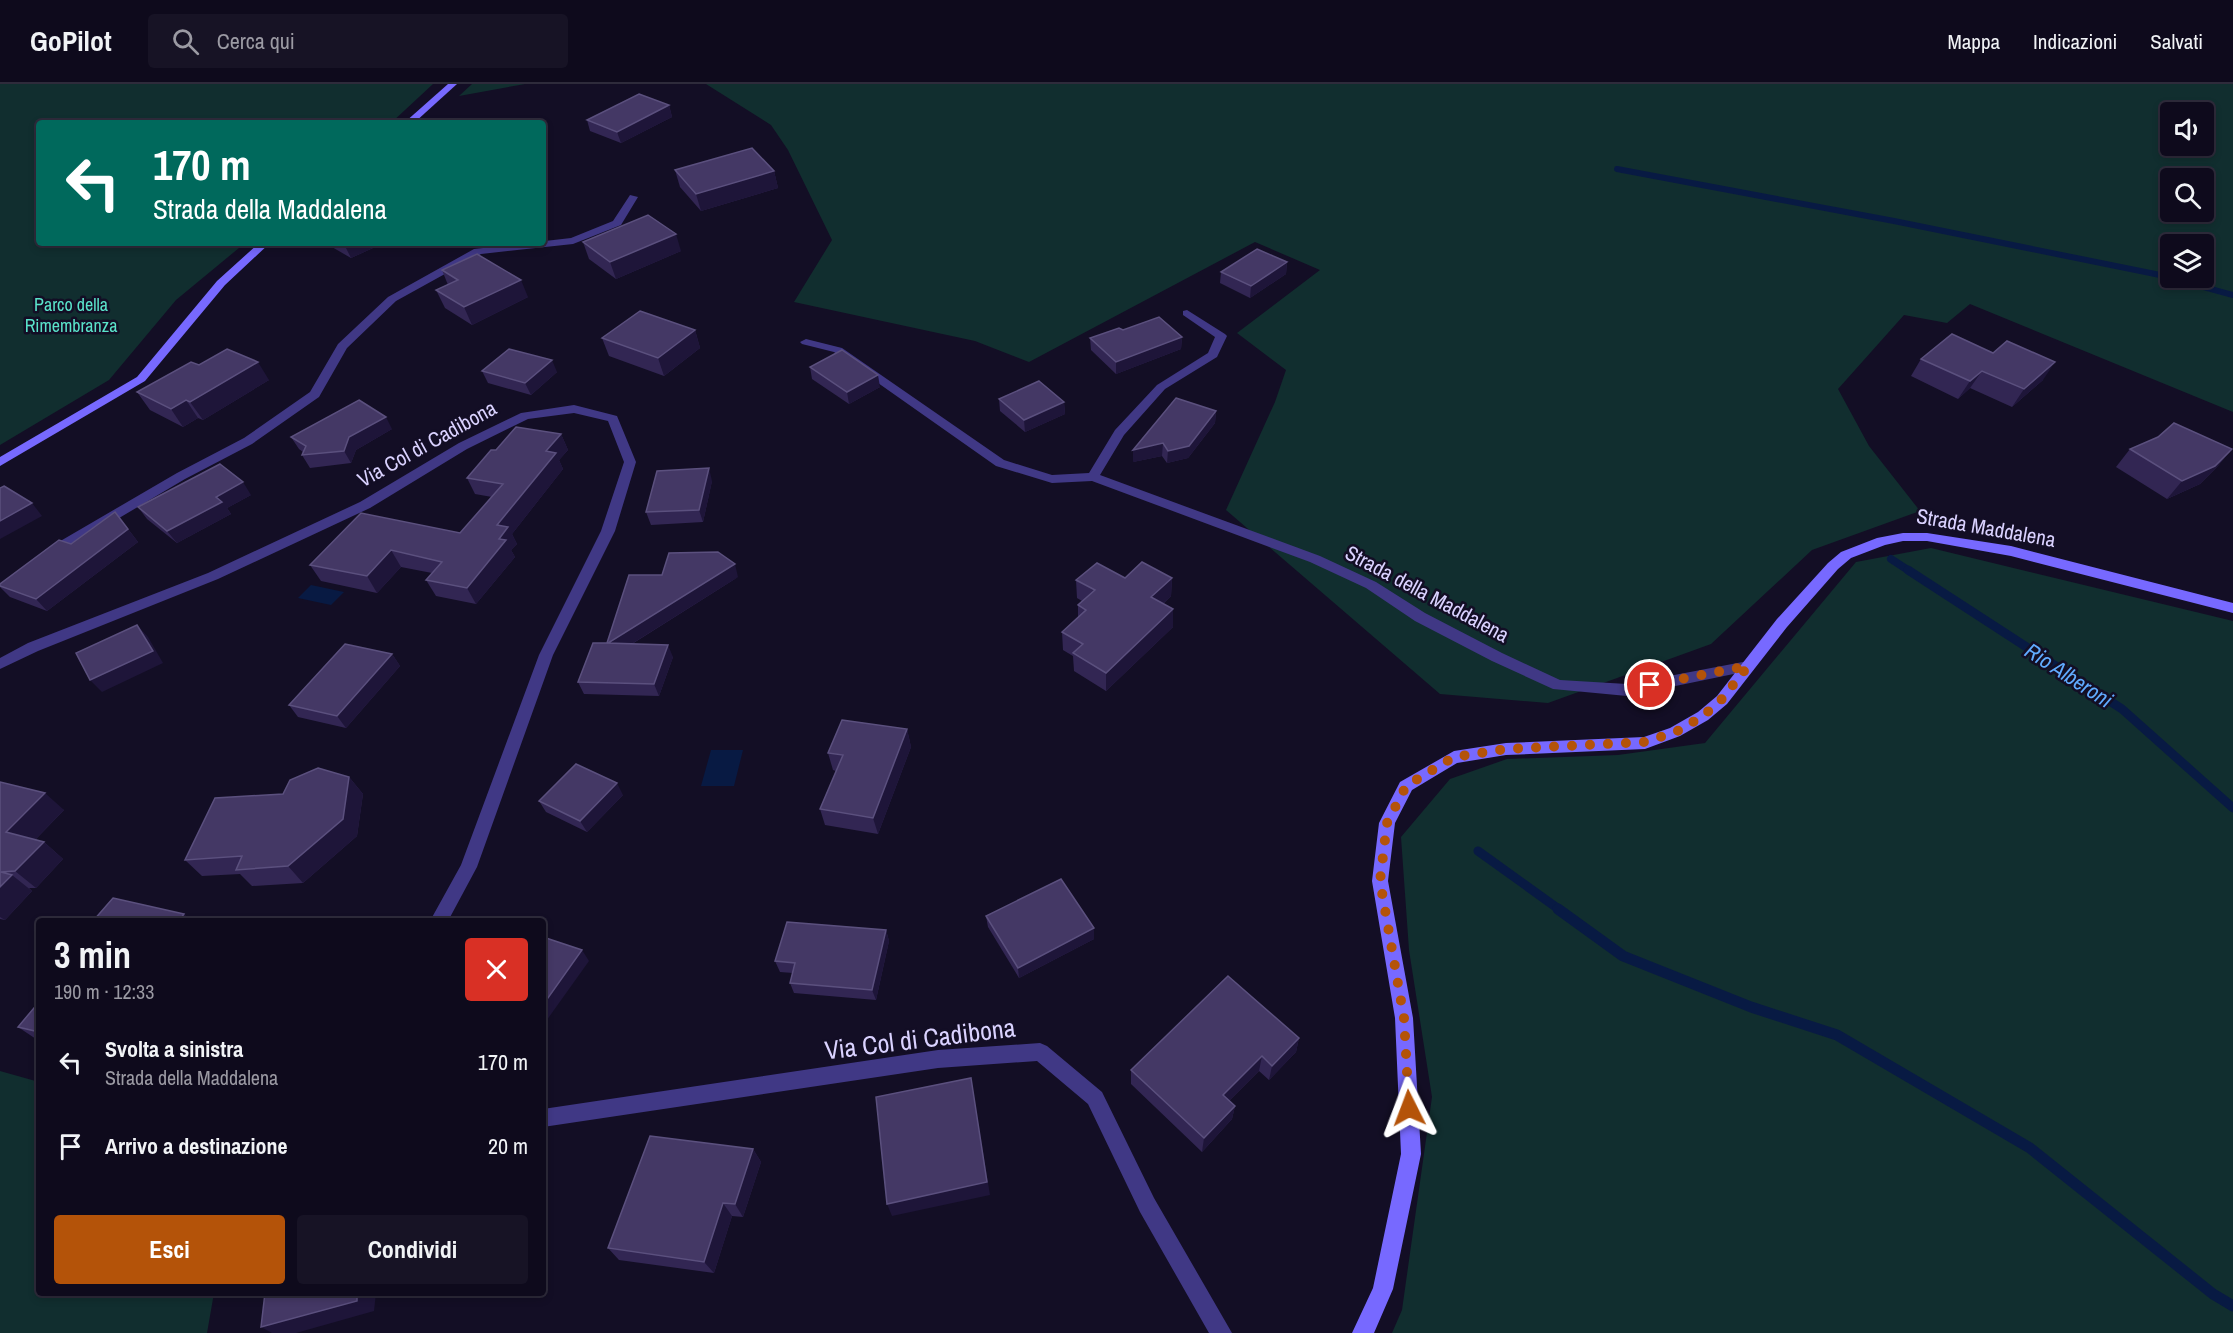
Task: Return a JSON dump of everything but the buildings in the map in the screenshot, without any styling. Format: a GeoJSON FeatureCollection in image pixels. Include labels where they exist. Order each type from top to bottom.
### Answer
{"type":"FeatureCollection","features":[{"type":"Feature","properties":{"kind":"street"},"geometry":{"type":"LineString","coordinates":[[412,120],[453,84]]}},
{"type":"Feature","properties":{"kind":"street"},"geometry":{"type":"LineString","coordinates":[[546,244],[573,241],[617,223],[633,197]]}},
{"type":"Feature","properties":{"kind":"street"},"geometry":{"type":"LineString","coordinates":[[0,462],[141,379],[221,283],[263,246]]}},
{"type":"Feature","properties":{"kind":"street"},"geometry":{"type":"LineString","coordinates":[[43,557],[181,476],[248,441],[315,394],[342,346],[392,300],[478,251],[526,246]]}},
{"type":"Feature","properties":{"kind":"street"},"geometry":{"type":"LineString","coordinates":[[1093,477],[1119,433],[1161,387],[1213,355],[1221,336],[1188,313]]}},
{"type":"Feature","properties":{"kind":"street","name":"Strada della Maddalena"},"geometry":{"type":"LineString","coordinates":[[806,342],[838,350],[1000,463],[1052,479],[1093,477],[1315,559],[1371,585],[1420,617],[1497,657],[1558,685],[1627,690],[1748,666]]}},
{"type":"Feature","properties":{"kind":"street","name":"Via Col di Cadibona"},"geometry":{"type":"LineString","coordinates":[[0,664],[33,647],[213,576],[365,506],[464,446],[525,416],[574,409],[613,419],[630,462],[608,531],[546,655],[469,867],[441,918]]}},
{"type":"Feature","properties":{"kind":"street","name":"Strada Maddalena"},"geometry":{"type":"LineString","coordinates":[[1363,1333],[1383,1289],[1411,1154],[1404,1018],[1380,881],[1387,823],[1406,786],[1454,757],[1506,749],[1645,742],[1676,732],[1703,716],[1722,699],[1782,622],[1833,566],[1852,553],[1882,541],[1903,537],[1927,537],[2011,551],[2233,608]]}},
{"type":"Feature","properties":{"kind":"street","name":"Via Col di Cadibona"},"geometry":{"type":"LineString","coordinates":[[546,1118],[938,1059],[1040,1052],[1095,1098],[1147,1204],[1221,1333]]}},
{"type":"Feature","properties":{"kind":"green space","name":"Parco della Rimembranza"},"geometry":{"type":"Polygon","coordinates":[[[0,84],[433,84],[394,120],[36,120],[36,246],[241,246],[176,300],[109,380],[0,445],[0,84]]]}},
{"type":"Feature","properties":{"kind":"green space"},"geometry":{"type":"Polygon","coordinates":[[[472,84],[525,84],[459,96],[472,84]]]}},
{"type":"Feature","properties":{"kind":"green space"},"geometry":{"type":"Polygon","coordinates":[[[706,84],[2233,84],[2233,412],[1970,304],[1947,323],[1904,315],[1838,389],[1869,446],[1920,511],[1812,550],[1711,644],[1548,703],[1440,694],[1226,510],[1275,402],[1286,370],[1237,333],[1320,270],[1255,242],[1029,362],[975,341],[794,302],[832,240],[788,150],[771,125],[706,84]]]}},
{"type":"Feature","properties":{"kind":"green space"},"geometry":{"type":"Polygon","coordinates":[[[1931,548],[2233,621],[2233,1333],[1392,1333],[1402,1310],[1432,1097],[1409,950],[1401,837],[1450,779],[1507,759],[1618,755],[1705,743],[1856,562],[1931,548]]]}},
{"type":"Feature","properties":{"kind":"green space"},"geometry":{"type":"Polygon","coordinates":[[[0,1071],[36,1081],[36,1296],[213,1296],[207,1333],[0,1333],[0,1071]]]}},
{"type":"Feature","properties":{"kind":"water"},"geometry":{"type":"Polygon","coordinates":[[[311,585],[344,592],[331,605],[298,598],[311,585]]]}},
{"type":"Feature","properties":{"kind":"water"},"geometry":{"type":"Polygon","coordinates":[[[711,750],[743,750],[734,786],[701,786],[711,750]]]}},
{"type":"Feature","properties":{"kind":"waterway"},"geometry":{"type":"LineString","coordinates":[[1617,169],[1894,221],[2160,275]]}},
{"type":"Feature","properties":{"kind":"waterway"},"geometry":{"type":"LineString","coordinates":[[2207,288],[2233,295]]}},
{"type":"Feature","properties":{"kind":"waterway","name":"Rio Alberoni"},"geometry":{"type":"LineString","coordinates":[[1891,559],[1911,572]]}},
{"type":"Feature","properties":{"kind":"waterway","name":"Rio Alberoni"},"geometry":{"type":"LineString","coordinates":[[1908,570],[2122,709],[2233,808]]}},
{"type":"Feature","properties":{"kind":"waterway"},"geometry":{"type":"LineString","coordinates":[[1478,851],[1560,910]]}},
{"type":"Feature","properties":{"kind":"waterway"},"geometry":{"type":"LineString","coordinates":[[1558,909],[1623,956],[1751,1007],[1837,1035],[2030,1148],[2213,1294],[2233,1306]]}},
{"type":"Feature","properties":{"kind":"route"},"geometry":{"type":"LineString","coordinates":[[1409,1108],[1404,1018],[1380,881],[1387,823],[1406,786],[1454,757],[1506,749],[1645,742],[1676,732],[1703,716],[1722,699],[1748,666],[1650,685]]}}]}
